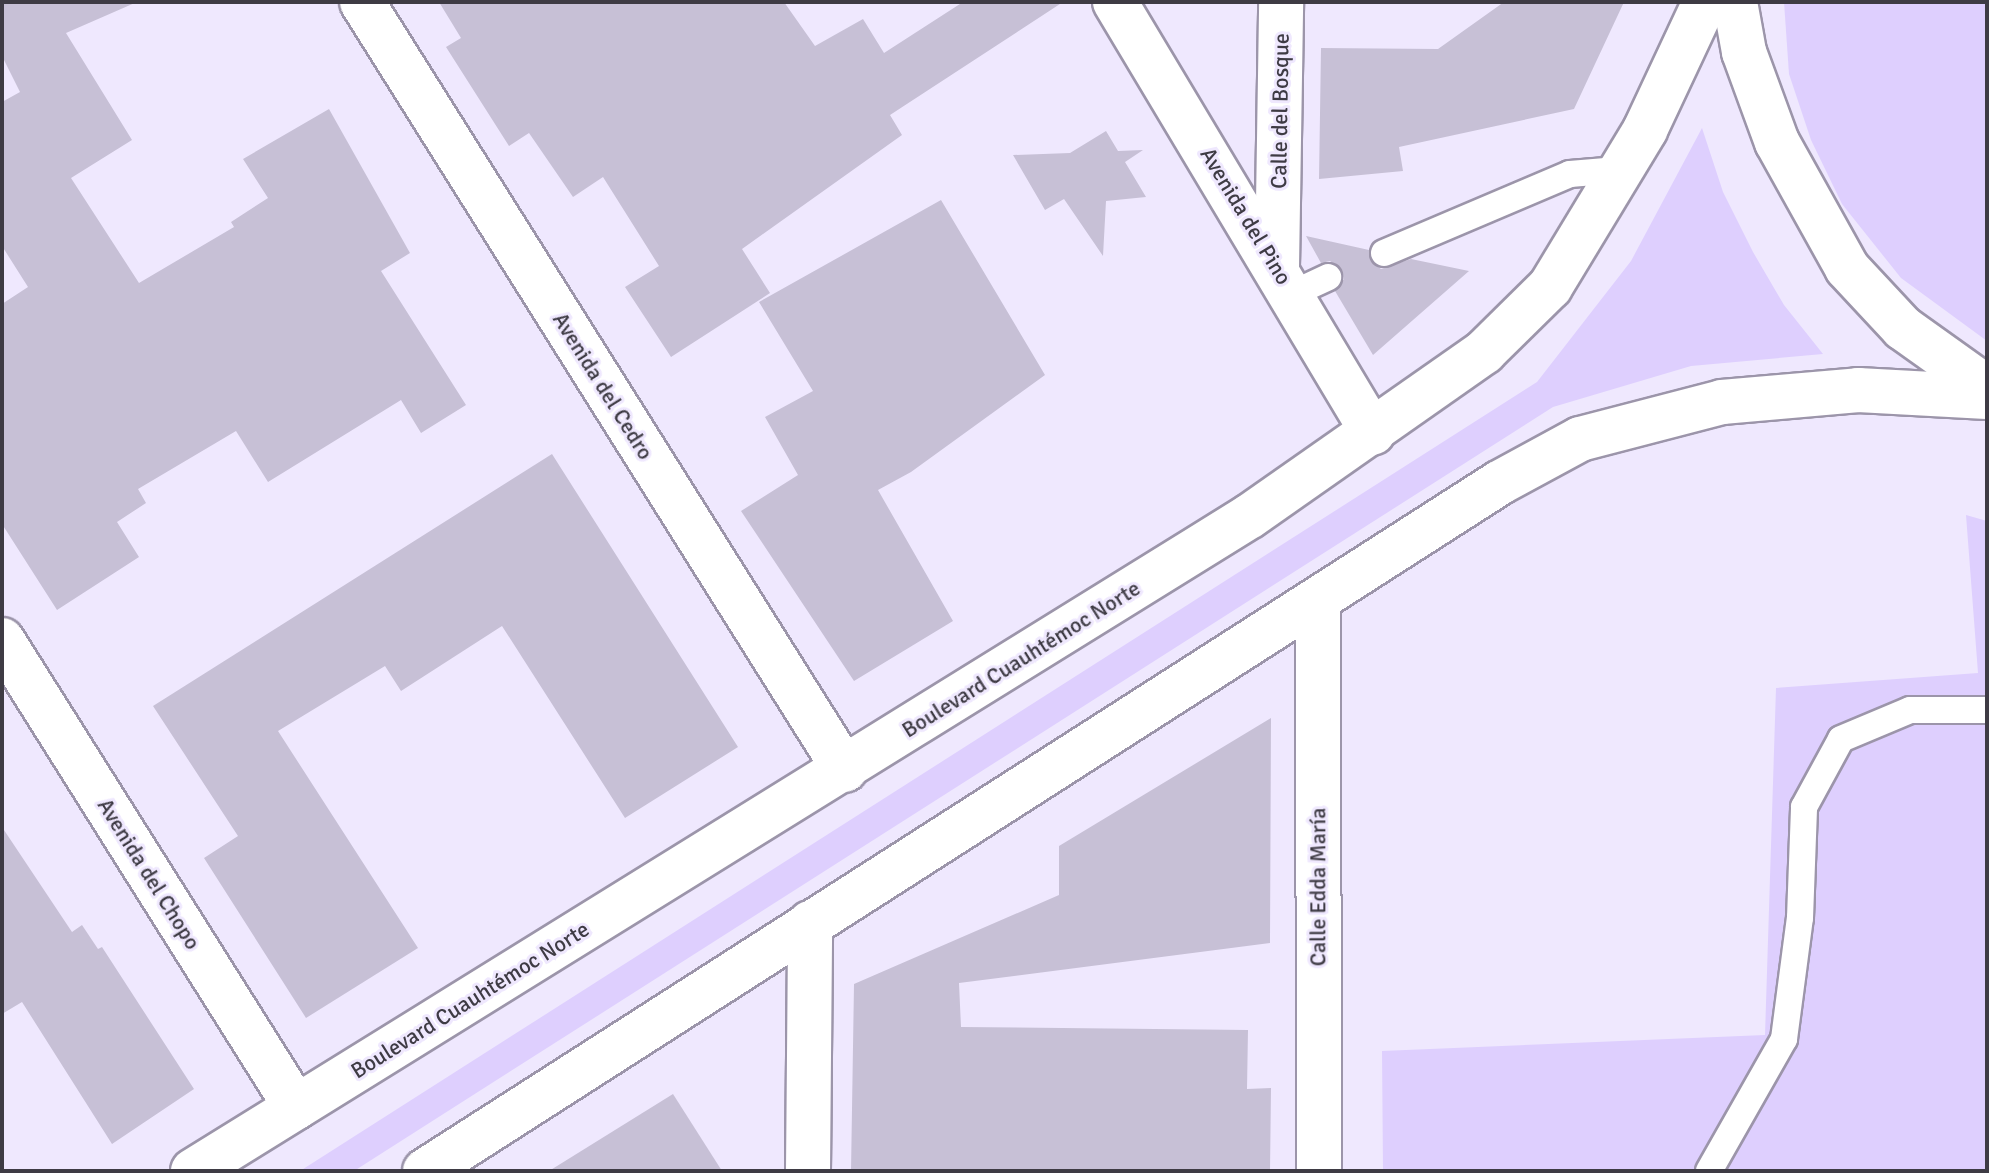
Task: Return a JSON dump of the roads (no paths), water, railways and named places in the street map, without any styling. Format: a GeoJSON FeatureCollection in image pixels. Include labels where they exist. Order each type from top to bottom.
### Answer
{"type":"FeatureCollection","features":[{"type":"Feature","properties":{"kind":"main road","name":"Avenida del Cedro"},"geometry":{"type":"LineString","coordinates":[[362,2],[845,770]]}},
{"type":"Feature","properties":{"kind":"main road","name":"Avenida del Pino"},"geometry":{"type":"LineString","coordinates":[[1115,2],[1299,279],[1373,433]]}},
{"type":"Feature","properties":{"kind":"main road","name":"Calle del Bosque"},"geometry":{"type":"LineString","coordinates":[[1281,2],[1299,279]]}},
{"type":"Feature","properties":{"kind":"main road","name":"Boulevard Cuauhtémoc Norte"},"geometry":{"type":"LineString","coordinates":[[193,1171],[845,770],[1373,433],[1484,352],[1550,287],[1645,130],[1705,2]]}},
{"type":"Feature","properties":{"kind":"main road"},"geometry":{"type":"LineString","coordinates":[[1735,2],[1744,52],[1777,142],[1847,268],[1903,328],[1987,388]]}},
{"type":"Feature","properties":{"kind":"main road"},"geometry":{"type":"LineString","coordinates":[[425,1171],[810,923],[1318,603],[1499,483],[1580,439],[1722,402],[1858,390],[1987,397]]}},
{"type":"Feature","properties":{"kind":"main road","name":"Calle Edda María"},"geometry":{"type":"LineString","coordinates":[[1318,603],[1319,1171]]}},
{"type":"Feature","properties":{"kind":"main road","name":"Avenida del Chopo"},"geometry":{"type":"LineString","coordinates":[[2,640],[296,1107]]}},
{"type":"Feature","properties":{"kind":"main road"},"geometry":{"type":"LineString","coordinates":[[808,1171],[810,923]]}},
{"type":"Feature","properties":{"kind":"lane"},"geometry":{"type":"LineString","coordinates":[[1384,253],[1570,174],[1618,170]]}},
{"type":"Feature","properties":{"kind":"lane"},"geometry":{"type":"LineString","coordinates":[[1709,1171],[1784,1039],[1800,918],[1804,807],[1841,739],[1910,710],[1987,710]]}}]}
